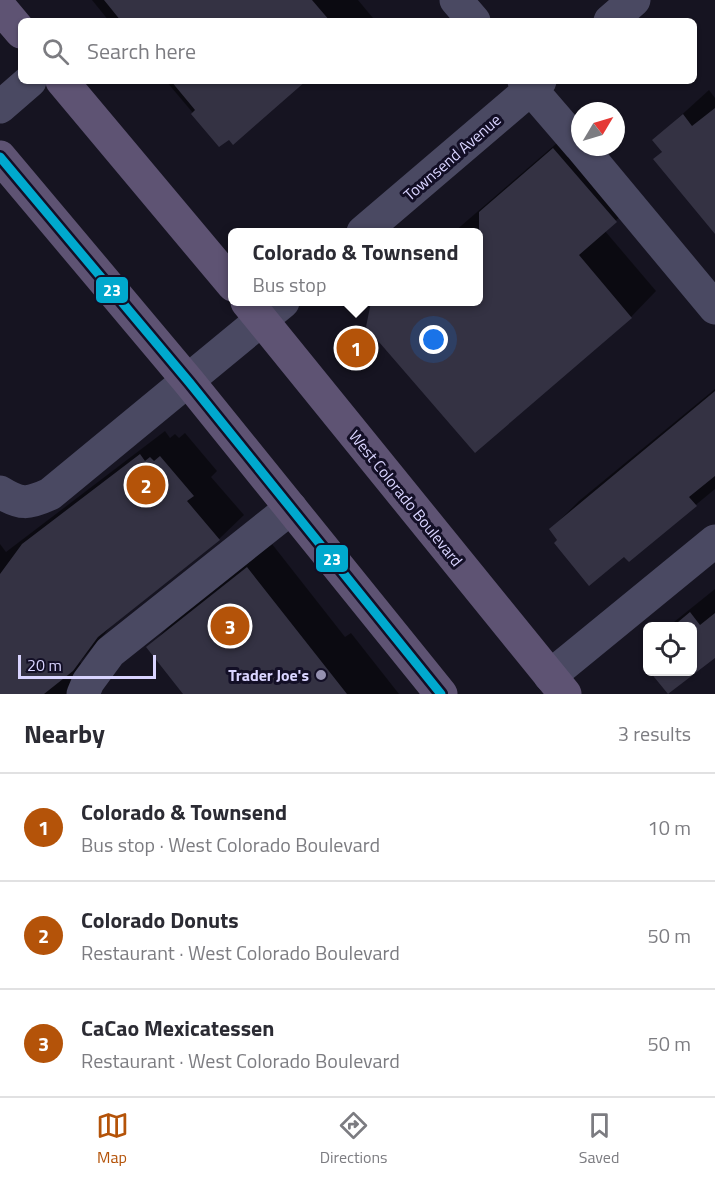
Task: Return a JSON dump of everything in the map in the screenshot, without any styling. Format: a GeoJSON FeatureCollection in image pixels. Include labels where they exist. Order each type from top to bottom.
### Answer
{"type":"FeatureCollection","features":[{"type":"Feature","properties":{"kind":"main road"},"geometry":{"type":"LineString","coordinates":[[0,7],[18,28]]}},
{"type":"Feature","properties":{"kind":"main road"},"geometry":{"type":"LineString","coordinates":[[65,84],[228,279]]}},
{"type":"Feature","properties":{"kind":"main road"},"geometry":{"type":"LineString","coordinates":[[0,157],[189,382],[441,694]]}},
{"type":"Feature","properties":{"kind":"main road","name":"West Colorado Boulevard"},"geometry":{"type":"LineString","coordinates":[[264,308],[558,685]]}},
{"type":"Feature","properties":{"kind":"street"},"geometry":{"type":"LineString","coordinates":[[456,0],[471,18]]}},
{"type":"Feature","properties":{"kind":"street"},"geometry":{"type":"LineString","coordinates":[[613,18],[634,0]]}},
{"type":"Feature","properties":{"kind":"street"},"geometry":{"type":"LineString","coordinates":[[0,107],[27,84]]}},
{"type":"Feature","properties":{"kind":"street"},"geometry":{"type":"LineString","coordinates":[[532,84],[571,134]]}},
{"type":"Feature","properties":{"kind":"street","name":"Townsend Avenue"},"geometry":{"type":"LineString","coordinates":[[368,228],[532,84]]}},
{"type":"Feature","properties":{"kind":"street"},"geometry":{"type":"LineString","coordinates":[[588,156],[715,308]]}},
{"type":"Feature","properties":{"kind":"street"},"geometry":{"type":"LineString","coordinates":[[0,492],[17,502],[35,501],[50,494],[189,382],[264,308]]}},
{"type":"Feature","properties":{"kind":"street"},"geometry":{"type":"LineString","coordinates":[[82,694],[110,652],[291,508]]}},
{"type":"Feature","properties":{"kind":"street"},"geometry":{"type":"LineString","coordinates":[[558,685],[715,541]]}},
{"type":"Feature","properties":{"kind":"building"},"geometry":{"type":"Polygon","coordinates":[[[104,0],[312,0],[327,18],[119,18],[104,0]]]}},
{"type":"Feature","properties":{"kind":"building"},"geometry":{"type":"Polygon","coordinates":[[[173,84],[303,84],[233,145],[229,140],[219,147],[191,114],[195,110],[173,84]]]}},
{"type":"Feature","properties":{"kind":"building"},"geometry":{"type":"Polygon","coordinates":[[[715,108],[715,234],[653,159],[662,152],[652,140],[683,114],[692,126],[715,108]]]}},
{"type":"Feature","properties":{"kind":"building"},"geometry":{"type":"Polygon","coordinates":[[[553,148],[617,222],[579,255],[632,318],[475,453],[366,327],[370,306],[483,306],[483,228],[479,228],[479,212],[553,148]]]}},
{"type":"Feature","properties":{"kind":"building"},"geometry":{"type":"Polygon","coordinates":[[[715,391],[715,476],[689,497],[697,506],[629,562],[624,557],[589,586],[554,543],[557,540],[549,529],[715,391]]]}},
{"type":"Feature","properties":{"kind":"building"},"geometry":{"type":"Polygon","coordinates":[[[140,454],[145,461],[150,457],[154,461],[160,456],[194,496],[187,501],[220,540],[98,637],[73,671],[44,694],[0,694],[0,574],[22,544],[140,454]]]}},
{"type":"Feature","properties":{"kind":"building"},"geometry":{"type":"Polygon","coordinates":[[[247,567],[347,694],[183,694],[146,647],[247,567]]]}},
{"type":"Feature","properties":{"kind":"building"},"geometry":{"type":"Polygon","coordinates":[[[690,612],[700,625],[715,613],[715,658],[697,672],[697,622],[678,622],[690,612]]]}},
{"type":"Feature","properties":{"kind":"building"},"geometry":{"type":"Polygon","coordinates":[[[653,676],[692,676],[668,694],[653,676]]]}},
{"type":"Feature","properties":{"kind":"transit line","name":"23"},"geometry":{"type":"LineString","coordinates":[[0,157],[189,382],[441,694]]}},
{"type":"Feature","properties":{"kind":"place","name":"Colorado & Townsend"},"geometry":{"type":"Point","coordinates":[356,348]}},
{"type":"Feature","properties":{"kind":"place","name":"Colorado Donuts"},"geometry":{"type":"Point","coordinates":[146,485]}},
{"type":"Feature","properties":{"kind":"place","name":"CaCao Mexicatessen"},"geometry":{"type":"Point","coordinates":[230,626]}},
{"type":"Feature","properties":{"kind":"place","name":"Trader Joe's"},"geometry":{"type":"Point","coordinates":[321,675]}}]}
